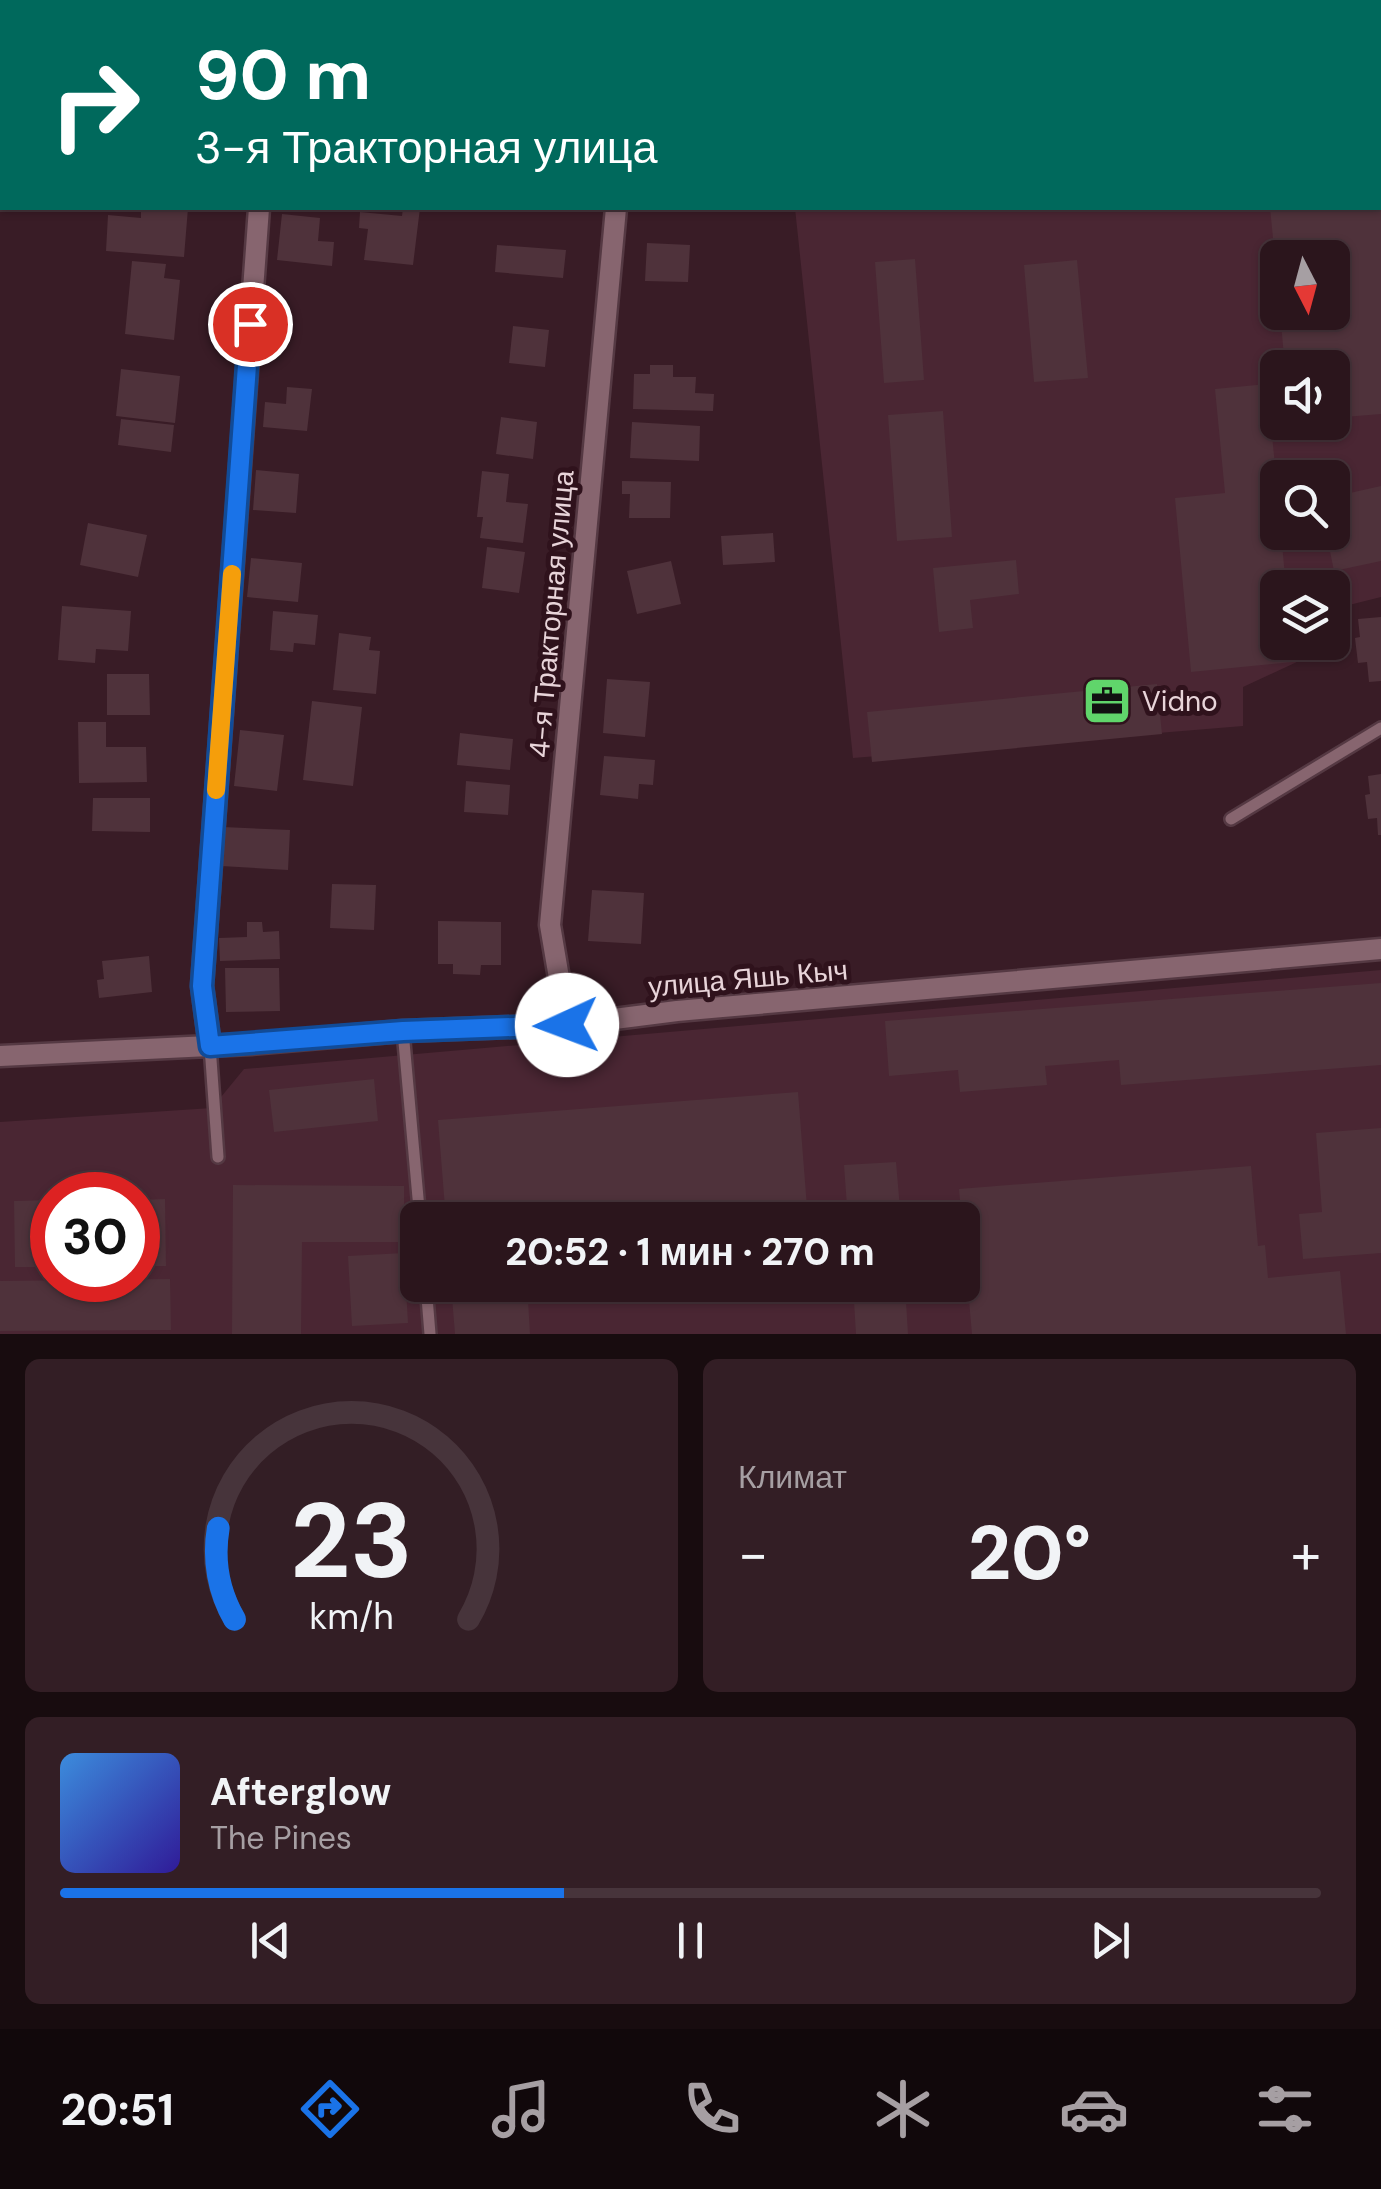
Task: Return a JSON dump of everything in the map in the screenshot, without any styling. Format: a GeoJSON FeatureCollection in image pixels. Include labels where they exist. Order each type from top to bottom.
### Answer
{"type":"FeatureCollection","features":[{"type":"Feature","properties":{"kind":"street"},"geometry":{"type":"LineString","coordinates":[[210,1046],[202,986],[259,210]]}},
{"type":"Feature","properties":{"kind":"street","name":"4-я Тракторная улица"},"geometry":{"type":"LineString","coordinates":[[567,1025],[550,925],[616,210]]}},
{"type":"Feature","properties":{"kind":"street","name":"улица Яшь Кыч"},"geometry":{"type":"LineString","coordinates":[[0,1056],[567,1025],[677,1011],[1381,949]]}},
{"type":"Feature","properties":{"kind":"lane"},"geometry":{"type":"LineString","coordinates":[[1232,820],[1381,728]]}},
{"type":"Feature","properties":{"kind":"lane"},"geometry":{"type":"LineString","coordinates":[[403,1031],[418,1202]]}},
{"type":"Feature","properties":{"kind":"lane"},"geometry":{"type":"LineString","coordinates":[[210,1046],[218,1158]]}},
{"type":"Feature","properties":{"kind":"lane"},"geometry":{"type":"LineString","coordinates":[[427,1302],[430,1334]]}},
{"type":"Feature","properties":{"kind":"shaded area"},"geometry":{"type":"Polygon","coordinates":[[[795,210],[1381,210],[1381,597],[1350,605],[1350,570],[1260,570],[1260,660],[1299,661],[1243,687],[1243,726],[853,758],[795,210]]]}},
{"type":"Feature","properties":{"kind":"shaded area"},"geometry":{"type":"Polygon","coordinates":[[[1381,970],[1381,1334],[0,1334],[0,1122],[212,1108],[244,1069],[1381,970]]]}},
{"type":"Feature","properties":{"kind":"building"},"geometry":{"type":"Polygon","coordinates":[[[188,210],[184,257],[106,251],[108,215],[141,218],[141,211],[188,210]]]}},
{"type":"Feature","properties":{"kind":"building"},"geometry":{"type":"Polygon","coordinates":[[[403,210],[420,210],[413,265],[364,260],[368,229],[359,228],[360,212],[402,216],[403,210]]]}},
{"type":"Feature","properties":{"kind":"building"},"geometry":{"type":"Polygon","coordinates":[[[1270,210],[1381,210],[1381,414],[1350,417],[1350,350],[1283,350],[1282,330],[1350,330],[1350,240],[1273,240],[1270,210]]]}},
{"type":"Feature","properties":{"kind":"building"},"geometry":{"type":"Polygon","coordinates":[[[282,214],[320,218],[318,241],[334,242],[332,266],[277,260],[282,214]]]}},
{"type":"Feature","properties":{"kind":"building"},"geometry":{"type":"Polygon","coordinates":[[[647,243],[690,245],[688,282],[645,281],[647,243]]]}},
{"type":"Feature","properties":{"kind":"building"},"geometry":{"type":"Polygon","coordinates":[[[497,245],[566,250],[563,278],[495,272],[497,245]]]}},
{"type":"Feature","properties":{"kind":"building"},"geometry":{"type":"Polygon","coordinates":[[[915,259],[924,380],[884,383],[875,262],[915,259]]]}},
{"type":"Feature","properties":{"kind":"building"},"geometry":{"type":"Polygon","coordinates":[[[1077,260],[1088,378],[1034,382],[1024,265],[1077,260]]]}},
{"type":"Feature","properties":{"kind":"building"},"geometry":{"type":"Polygon","coordinates":[[[132,261],[166,264],[164,278],[180,280],[174,340],[125,334],[132,261]]]}},
{"type":"Feature","properties":{"kind":"building"},"geometry":{"type":"Polygon","coordinates":[[[513,326],[549,330],[545,367],[509,363],[513,326]]]}},
{"type":"Feature","properties":{"kind":"building"},"geometry":{"type":"Polygon","coordinates":[[[650,365],[673,365],[673,377],[696,377],[695,393],[714,394],[713,411],[633,409],[634,374],[650,374],[650,365]]]}},
{"type":"Feature","properties":{"kind":"building"},"geometry":{"type":"Polygon","coordinates":[[[121,369],[180,376],[175,423],[116,416],[121,369]]]}},
{"type":"Feature","properties":{"kind":"building"},"geometry":{"type":"Polygon","coordinates":[[[1260,385],[1260,440],[1272,440],[1274,460],[1260,460],[1260,550],[1283,550],[1284,570],[1260,570],[1260,660],[1293,662],[1191,672],[1175,498],[1225,493],[1215,389],[1260,385]]]}},
{"type":"Feature","properties":{"kind":"building"},"geometry":{"type":"Polygon","coordinates":[[[287,387],[312,389],[307,431],[263,427],[265,402],[286,404],[287,387]]]}},
{"type":"Feature","properties":{"kind":"building"},"geometry":{"type":"Polygon","coordinates":[[[943,411],[952,537],[897,541],[888,415],[943,411]]]}},
{"type":"Feature","properties":{"kind":"building"},"geometry":{"type":"Polygon","coordinates":[[[501,417],[537,422],[533,459],[496,454],[501,417]]]}},
{"type":"Feature","properties":{"kind":"building"},"geometry":{"type":"Polygon","coordinates":[[[121,419],[174,425],[171,452],[118,445],[121,419]]]}},
{"type":"Feature","properties":{"kind":"building"},"geometry":{"type":"Polygon","coordinates":[[[632,422],[700,426],[699,461],[630,458],[632,422]]]}},
{"type":"Feature","properties":{"kind":"building"},"geometry":{"type":"Polygon","coordinates":[[[256,470],[299,474],[296,513],[253,510],[256,470]]]}},
{"type":"Feature","properties":{"kind":"building"},"geometry":{"type":"Polygon","coordinates":[[[482,471],[509,474],[506,502],[528,504],[523,543],[480,538],[483,517],[477,517],[482,471]]]}},
{"type":"Feature","properties":{"kind":"building"},"geometry":{"type":"Polygon","coordinates":[[[622,481],[671,482],[670,518],[629,518],[630,494],[622,494],[622,481]]]}},
{"type":"Feature","properties":{"kind":"building"},"geometry":{"type":"Polygon","coordinates":[[[1381,486],[1381,561],[1334,570],[1330,550],[1350,550],[1350,493],[1381,486]]]}},
{"type":"Feature","properties":{"kind":"building"},"geometry":{"type":"Polygon","coordinates":[[[88,523],[147,535],[138,577],[80,565],[88,523]]]}},
{"type":"Feature","properties":{"kind":"building"},"geometry":{"type":"Polygon","coordinates":[[[773,533],[775,562],[723,565],[721,536],[773,533]]]}},
{"type":"Feature","properties":{"kind":"building"},"geometry":{"type":"Polygon","coordinates":[[[487,547],[525,552],[519,593],[482,588],[487,547]]]}},
{"type":"Feature","properties":{"kind":"building"},"geometry":{"type":"Polygon","coordinates":[[[251,558],[302,563],[298,602],[247,597],[251,558]]]}},
{"type":"Feature","properties":{"kind":"building"},"geometry":{"type":"Polygon","coordinates":[[[1016,560],[1019,594],[970,600],[973,628],[939,632],[933,568],[1016,560]]]}},
{"type":"Feature","properties":{"kind":"building"},"geometry":{"type":"Polygon","coordinates":[[[671,561],[681,604],[637,614],[627,571],[671,561]]]}},
{"type":"Feature","properties":{"kind":"building"},"geometry":{"type":"Polygon","coordinates":[[[62,606],[131,611],[128,651],[96,649],[95,663],[58,660],[62,606]]]}},
{"type":"Feature","properties":{"kind":"building"},"geometry":{"type":"Polygon","coordinates":[[[273,611],[318,615],[315,645],[294,643],[293,652],[270,650],[273,611]]]}},
{"type":"Feature","properties":{"kind":"building"},"geometry":{"type":"Polygon","coordinates":[[[1381,617],[1381,681],[1369,682],[1367,662],[1358,663],[1358,619],[1381,617]]]}},
{"type":"Feature","properties":{"kind":"building"},"geometry":{"type":"Polygon","coordinates":[[[339,633],[371,637],[369,650],[380,651],[376,694],[333,690],[339,633]]]}},
{"type":"Feature","properties":{"kind":"building"},"geometry":{"type":"Polygon","coordinates":[[[107,674],[149,674],[150,715],[107,715],[107,674]]]}},
{"type":"Feature","properties":{"kind":"building"},"geometry":{"type":"Polygon","coordinates":[[[607,679],[650,682],[645,737],[603,733],[607,679]]]}},
{"type":"Feature","properties":{"kind":"building"},"geometry":{"type":"Polygon","coordinates":[[[1157,684],[1162,734],[872,762],[867,712],[1157,684]]]}},
{"type":"Feature","properties":{"kind":"building"},"geometry":{"type":"Polygon","coordinates":[[[312,701],[362,707],[353,786],[303,780],[312,701]]]}},
{"type":"Feature","properties":{"kind":"building"},"geometry":{"type":"Polygon","coordinates":[[[78,722],[106,722],[106,747],[146,747],[147,782],[79,783],[78,722]]]}},
{"type":"Feature","properties":{"kind":"building"},"geometry":{"type":"Polygon","coordinates":[[[240,730],[284,735],[277,791],[234,786],[240,730]]]}},
{"type":"Feature","properties":{"kind":"building"},"geometry":{"type":"Polygon","coordinates":[[[460,733],[513,739],[510,770],[457,765],[460,733]]]}},
{"type":"Feature","properties":{"kind":"building"},"geometry":{"type":"Polygon","coordinates":[[[604,756],[655,760],[653,785],[639,784],[638,799],[600,795],[604,756]]]}},
{"type":"Feature","properties":{"kind":"building"},"geometry":{"type":"Polygon","coordinates":[[[1381,774],[1378,835],[1377,818],[1368,819],[1365,795],[1370,794],[1368,776],[1381,774]]]}},
{"type":"Feature","properties":{"kind":"building"},"geometry":{"type":"Polygon","coordinates":[[[466,781],[510,785],[508,815],[464,812],[466,781]]]}},
{"type":"Feature","properties":{"kind":"building"},"geometry":{"type":"Polygon","coordinates":[[[93,798],[150,798],[150,832],[92,831],[93,798]]]}},
{"type":"Feature","properties":{"kind":"building"},"geometry":{"type":"Polygon","coordinates":[[[223,827],[290,830],[288,870],[221,866],[223,827]]]}},
{"type":"Feature","properties":{"kind":"building"},"geometry":{"type":"Polygon","coordinates":[[[332,884],[376,885],[374,930],[330,928],[332,884]]]}},
{"type":"Feature","properties":{"kind":"building"},"geometry":{"type":"Polygon","coordinates":[[[592,890],[644,893],[641,944],[588,941],[592,890]]]}},
{"type":"Feature","properties":{"kind":"building"},"geometry":{"type":"Polygon","coordinates":[[[438,921],[501,922],[501,965],[481,965],[480,975],[453,974],[453,964],[438,964],[438,921]]]}},
{"type":"Feature","properties":{"kind":"building"},"geometry":{"type":"Polygon","coordinates":[[[247,922],[262,922],[263,932],[279,931],[280,959],[220,961],[219,938],[247,937],[247,922]]]}},
{"type":"Feature","properties":{"kind":"building"},"geometry":{"type":"Polygon","coordinates":[[[149,956],[152,992],[99,998],[97,980],[104,979],[102,961],[149,956]]]}},
{"type":"Feature","properties":{"kind":"building"},"geometry":{"type":"Polygon","coordinates":[[[225,968],[279,968],[280,1011],[226,1012],[225,968]]]}},
{"type":"Feature","properties":{"kind":"building"},"geometry":{"type":"Polygon","coordinates":[[[1381,983],[1381,1065],[1121,1085],[1119,1060],[1045,1066],[1047,1085],[960,1092],[958,1070],[889,1076],[885,1021],[1381,983]]]}},
{"type":"Feature","properties":{"kind":"building"},"geometry":{"type":"Polygon","coordinates":[[[374,1079],[378,1121],[274,1132],[269,1090],[374,1079]]]}},
{"type":"Feature","properties":{"kind":"building"},"geometry":{"type":"Polygon","coordinates":[[[798,1092],[807,1202],[445,1202],[438,1120],[798,1092]]]}},
{"type":"Feature","properties":{"kind":"building"},"geometry":{"type":"Polygon","coordinates":[[[1381,1128],[1381,1253],[1303,1259],[1299,1214],[1322,1212],[1316,1133],[1381,1128]]]}},
{"type":"Feature","properties":{"kind":"building"},"geometry":{"type":"Polygon","coordinates":[[[896,1162],[899,1202],[847,1202],[844,1165],[896,1162]]]}},
{"type":"Feature","properties":{"kind":"building"},"geometry":{"type":"Polygon","coordinates":[[[1251,1166],[1258,1246],[1265,1245],[1268,1278],[1340,1271],[1346,1334],[972,1334],[969,1302],[980,1302],[980,1202],[960,1202],[959,1189],[1251,1166]]]}},
{"type":"Feature","properties":{"kind":"building"},"geometry":{"type":"Polygon","coordinates":[[[233,1185],[404,1186],[400,1242],[302,1242],[301,1334],[232,1334],[233,1185]]]}},
{"type":"Feature","properties":{"kind":"building"},"geometry":{"type":"Polygon","coordinates":[[[160,1199],[165,1199],[166,1266],[160,1266],[160,1199]]]}},
{"type":"Feature","properties":{"kind":"building"},"geometry":{"type":"Polygon","coordinates":[[[14,1201],[30,1201],[30,1267],[15,1267],[14,1201]]]}},
{"type":"Feature","properties":{"kind":"building"},"geometry":{"type":"Polygon","coordinates":[[[400,1253],[400,1302],[407,1302],[408,1323],[352,1326],[348,1256],[400,1253]]]}},
{"type":"Feature","properties":{"kind":"building"},"geometry":{"type":"Polygon","coordinates":[[[160,1279],[170,1279],[171,1330],[0,1331],[0,1281],[30,1281],[30,1302],[160,1302],[160,1279]]]}},
{"type":"Feature","properties":{"kind":"building"},"geometry":{"type":"Polygon","coordinates":[[[452,1302],[528,1302],[530,1334],[455,1334],[452,1302]]]}},
{"type":"Feature","properties":{"kind":"building"},"geometry":{"type":"Polygon","coordinates":[[[854,1302],[906,1302],[908,1334],[856,1334],[854,1302]]]}},
{"type":"Feature","properties":{"kind":"slow traffic"},"geometry":{"type":"LineString","coordinates":[[216,790],[232,574]]}},
{"type":"Feature","properties":{"kind":"place","name":"Vidno"},"geometry":{"type":"Point","coordinates":[1107,701]}},
{"type":"Feature","properties":{"kind":"route"},"geometry":{"type":"LineString","coordinates":[[250,324],[202,986],[210,1046],[403,1031],[567,1025]]}}]}
